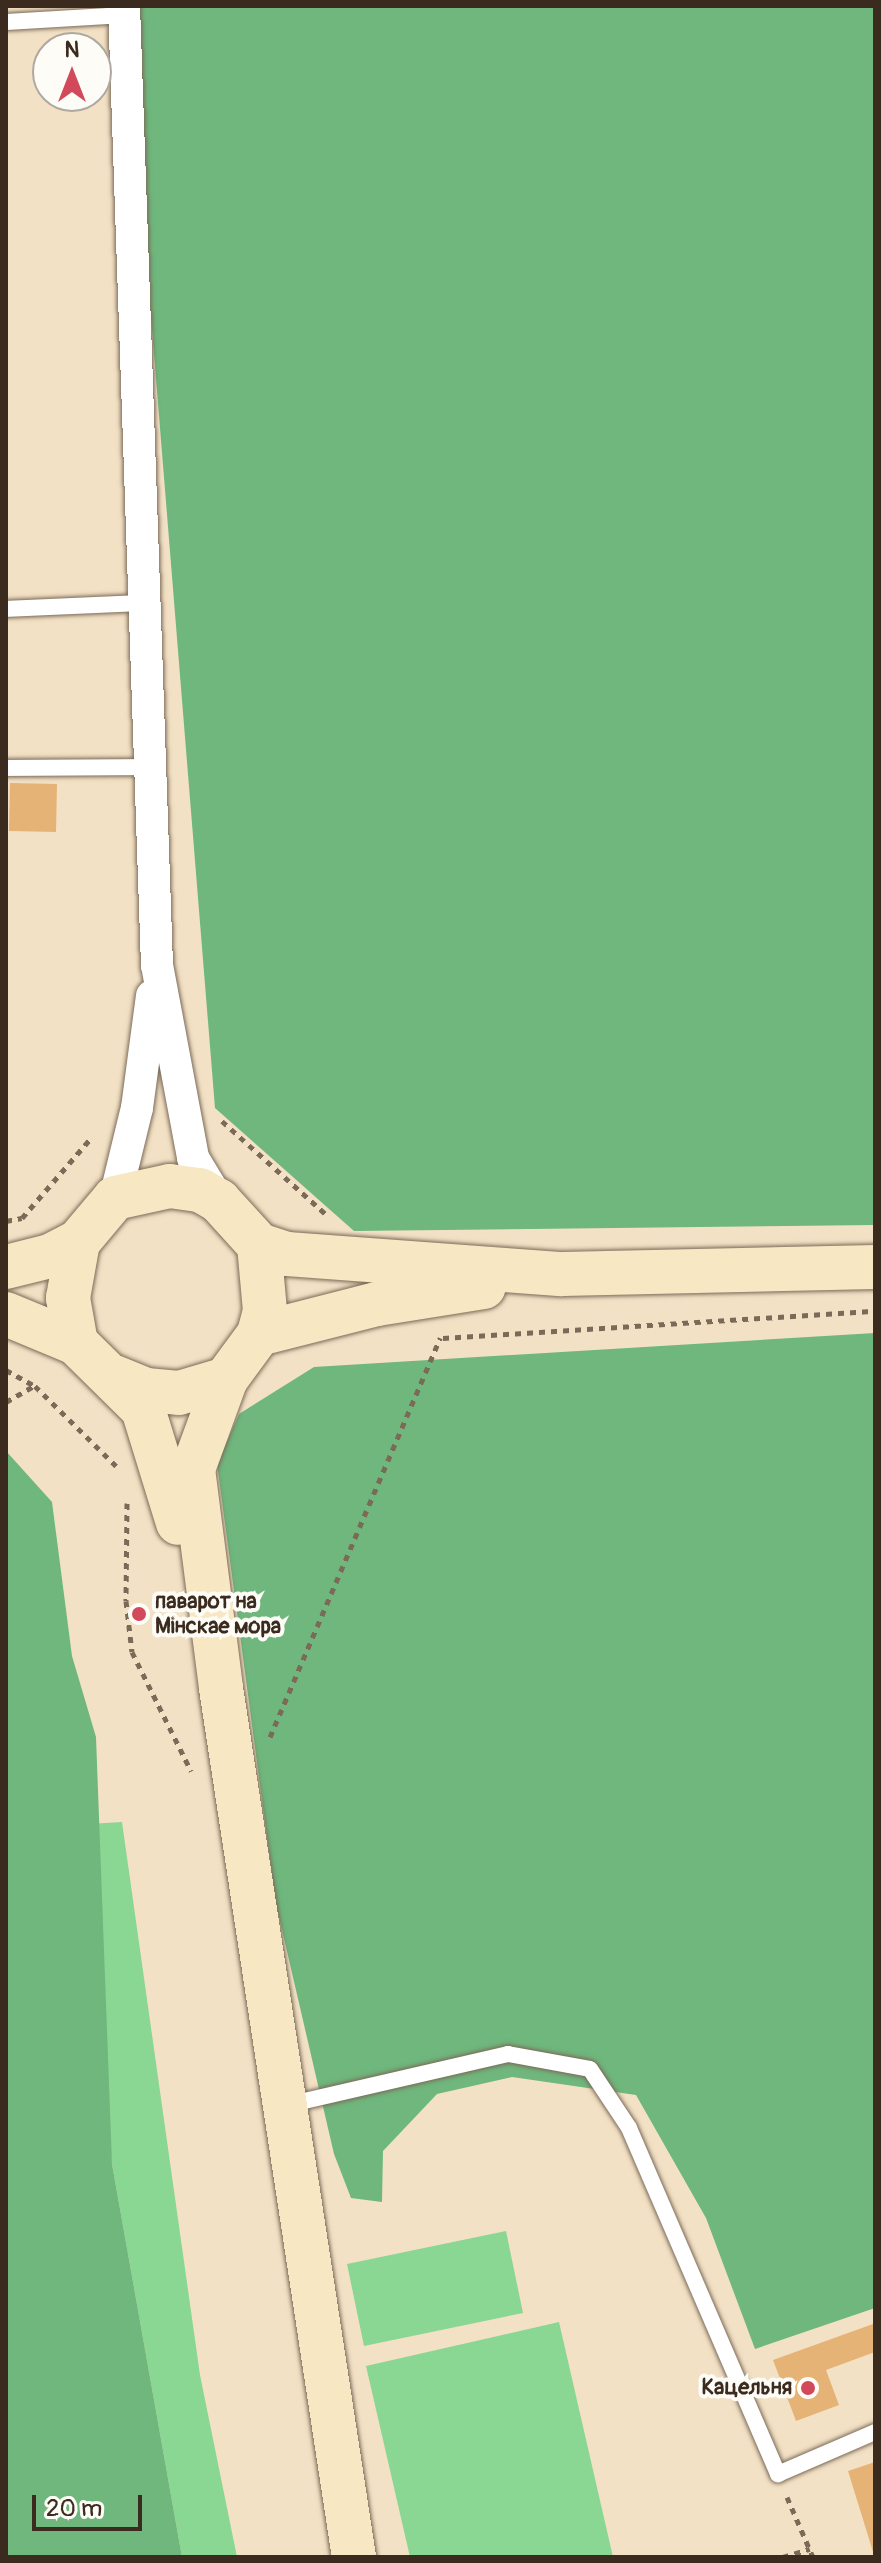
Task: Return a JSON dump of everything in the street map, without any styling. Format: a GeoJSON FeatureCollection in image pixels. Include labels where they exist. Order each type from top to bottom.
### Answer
{"type":"FeatureCollection","features":[{"type":"Feature","properties":{"kind":"street"},"geometry":{"type":"LineString","coordinates":[[125,10],[157,965],[193,1158],[219,1201],[259,1245],[287,1254],[562,1274],[875,1267]]}},
{"type":"Feature","properties":{"kind":"street"},"geometry":{"type":"LineString","coordinates":[[6,1267],[50,1256],[78,1242],[115,1198],[137,1108],[157,965]]}},
{"type":"Feature","properties":{"kind":"street"},"geometry":{"type":"LineString","coordinates":[[115,1198],[170,1186],[200,1190],[219,1201]]}},
{"type":"Feature","properties":{"kind":"street"},"geometry":{"type":"LineString","coordinates":[[76,1343],[68,1298],[78,1242]]}},
{"type":"Feature","properties":{"kind":"street"},"geometry":{"type":"LineString","coordinates":[[259,1245],[265,1311],[259,1334],[226,1379],[193,1469],[221,1688],[354,2557]]}},
{"type":"Feature","properties":{"kind":"street"},"geometry":{"type":"LineString","coordinates":[[259,1334],[377,1304],[562,1274]]}},
{"type":"Feature","properties":{"kind":"street"},"geometry":{"type":"LineString","coordinates":[[6,1314],[76,1343],[143,1409],[165,1472],[221,1688]]}},
{"type":"Feature","properties":{"kind":"street"},"geometry":{"type":"LineString","coordinates":[[109,1375],[146,1390],[179,1393],[226,1379]]}},
{"type":"Feature","properties":{"kind":"lane"},"geometry":{"type":"LineString","coordinates":[[6,22],[125,10]]}},
{"type":"Feature","properties":{"kind":"lane"},"geometry":{"type":"LineString","coordinates":[[6,609],[145,603]]}},
{"type":"Feature","properties":{"kind":"lane"},"geometry":{"type":"LineString","coordinates":[[6,768],[151,767]]}},
{"type":"Feature","properties":{"kind":"lane"},"geometry":{"type":"LineString","coordinates":[[286,2105],[508,2054],[590,2069],[629,2128],[778,2474],[875,2432]]}},
{"type":"Feature","properties":{"kind":"path"},"geometry":{"type":"LineString","coordinates":[[215,1115],[332,1220]]}},
{"type":"Feature","properties":{"kind":"path"},"geometry":{"type":"LineString","coordinates":[[6,1221],[22,1218],[95,1134]]}},
{"type":"Feature","properties":{"kind":"path"},"geometry":{"type":"LineString","coordinates":[[427,1340],[875,1311]]}},
{"type":"Feature","properties":{"kind":"path"},"geometry":{"type":"LineString","coordinates":[[265,1749],[440,1338]]}},
{"type":"Feature","properties":{"kind":"path"},"geometry":{"type":"LineString","coordinates":[[6,1370],[35,1386],[127,1477]]}},
{"type":"Feature","properties":{"kind":"path"},"geometry":{"type":"LineString","coordinates":[[6,1402],[35,1386]]}},
{"type":"Feature","properties":{"kind":"path"},"geometry":{"type":"LineString","coordinates":[[127,1493],[126,1601],[132,1652],[197,1784]]}},
{"type":"Feature","properties":{"kind":"path"},"geometry":{"type":"LineString","coordinates":[[778,2474],[813,2557]]}},
{"type":"Feature","properties":{"kind":"path"},"geometry":{"type":"LineString","coordinates":[[783,2557],[810,2549]]}},
{"type":"Feature","properties":{"kind":"green space"},"geometry":{"type":"Polygon","coordinates":[[[136,6],[875,6],[875,1225],[354,1231],[215,1108],[144,230],[136,6]]]}},
{"type":"Feature","properties":{"kind":"green space"},"geometry":{"type":"Polygon","coordinates":[[[875,1333],[875,2308],[755,2349],[706,2218],[636,2095],[512,2077],[437,2094],[383,2151],[382,2202],[351,2198],[334,2154],[276,1904],[217,1464],[239,1414],[314,1367],[875,1333]]]}},
{"type":"Feature","properties":{"kind":"green space"},"geometry":{"type":"Polygon","coordinates":[[[6,1451],[52,1502],[72,1656],[96,1737],[112,2164],[182,2557],[6,2557],[6,1451]]]}},
{"type":"Feature","properties":{"kind":"green space"},"geometry":{"type":"Polygon","coordinates":[[[122,1822],[200,2375],[237,2557],[182,2557],[112,2164],[72,1825],[122,1822]]]}},
{"type":"Feature","properties":{"kind":"green space"},"geometry":{"type":"Polygon","coordinates":[[[506,2231],[523,2313],[364,2346],[347,2264],[506,2231]]]}},
{"type":"Feature","properties":{"kind":"green space"},"geometry":{"type":"Polygon","coordinates":[[[559,2322],[613,2557],[410,2557],[366,2366],[559,2322]]]}},
{"type":"Feature","properties":{"kind":"building"},"geometry":{"type":"Polygon","coordinates":[[[10,783],[57,784],[56,832],[9,831],[10,783]]]}},
{"type":"Feature","properties":{"kind":"building","name":"Кацельня"},"geometry":{"type":"Polygon","coordinates":[[[873,2324],[875,2352],[826,2370],[839,2405],[796,2421],[773,2360],[873,2324]]]}},
{"type":"Feature","properties":{"kind":"building"},"geometry":{"type":"Polygon","coordinates":[[[875,2462],[875,2555],[874,2555],[848,2471],[875,2462]]]}},
{"type":"Feature","properties":{"kind":"place","name":"паварот на Мінскае мора"},"geometry":{"type":"Point","coordinates":[139,1614]}},
{"type":"Feature","properties":{"kind":"place","name":"Кацельня"},"geometry":{"type":"Point","coordinates":[808,2388]}}]}
